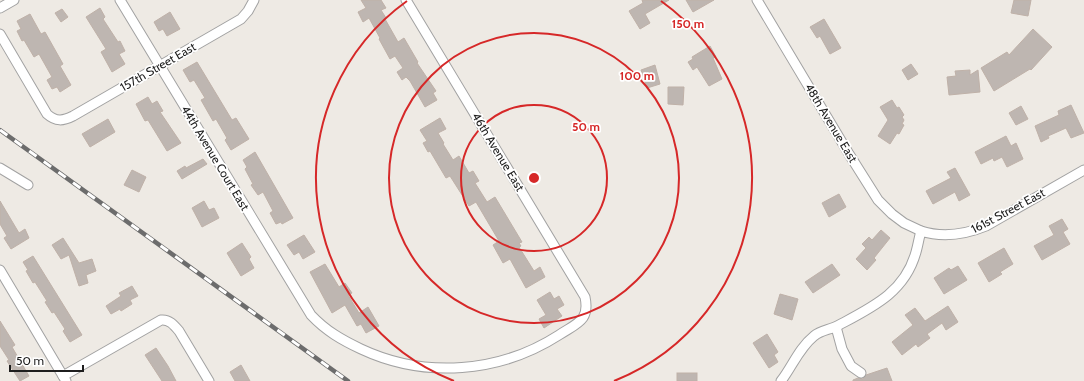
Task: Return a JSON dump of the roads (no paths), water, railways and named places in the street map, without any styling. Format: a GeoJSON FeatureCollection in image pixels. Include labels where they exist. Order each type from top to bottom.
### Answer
{"type":"FeatureCollection","features":[{"type":"Feature","properties":{"kind":"street"},"geometry":{"type":"LineString","coordinates":[[0,8],[14,0]]}},
{"type":"Feature","properties":{"kind":"street","name":"44th Avenue Court East"},"geometry":{"type":"LineString","coordinates":[[120,0],[311,315],[321,326],[334,335],[372,354],[393,362],[413,366],[438,369],[488,365],[528,352],[551,340],[582,320],[586,314],[586,305]]}},
{"type":"Feature","properties":{"kind":"street","name":"157th Street East"},"geometry":{"type":"LineString","coordinates":[[0,34],[47,114],[61,120],[73,116],[241,20],[254,0]]}},
{"type":"Feature","properties":{"kind":"street","name":"46th Avenue East"},"geometry":{"type":"LineString","coordinates":[[406,0],[581,290],[585,297],[586,305]]}},
{"type":"Feature","properties":{"kind":"street","name":"48th Avenue East"},"geometry":{"type":"LineString","coordinates":[[757,0],[878,200],[892,214],[904,223],[920,231]]}},
{"type":"Feature","properties":{"kind":"street"},"geometry":{"type":"LineString","coordinates":[[0,168],[28,185]]}},
{"type":"Feature","properties":{"kind":"street","name":"161st Street East"},"geometry":{"type":"LineString","coordinates":[[920,231],[930,234],[944,235],[972,232],[986,226],[1084,170]]}},
{"type":"Feature","properties":{"kind":"street"},"geometry":{"type":"LineString","coordinates":[[781,381],[806,344],[821,332],[836,327],[874,306],[893,292],[911,267],[916,252],[920,231]]}},
{"type":"Feature","properties":{"kind":"street"},"geometry":{"type":"LineString","coordinates":[[0,270],[64,378],[161,320],[168,321],[179,331],[209,381]]}},
{"type":"Feature","properties":{"kind":"street"},"geometry":{"type":"LineString","coordinates":[[836,327],[842,349],[851,366],[861,373]]}},
{"type":"Feature","properties":{"kind":"railway"},"geometry":{"type":"LineString","coordinates":[[0,130],[348,381]]}}]}
